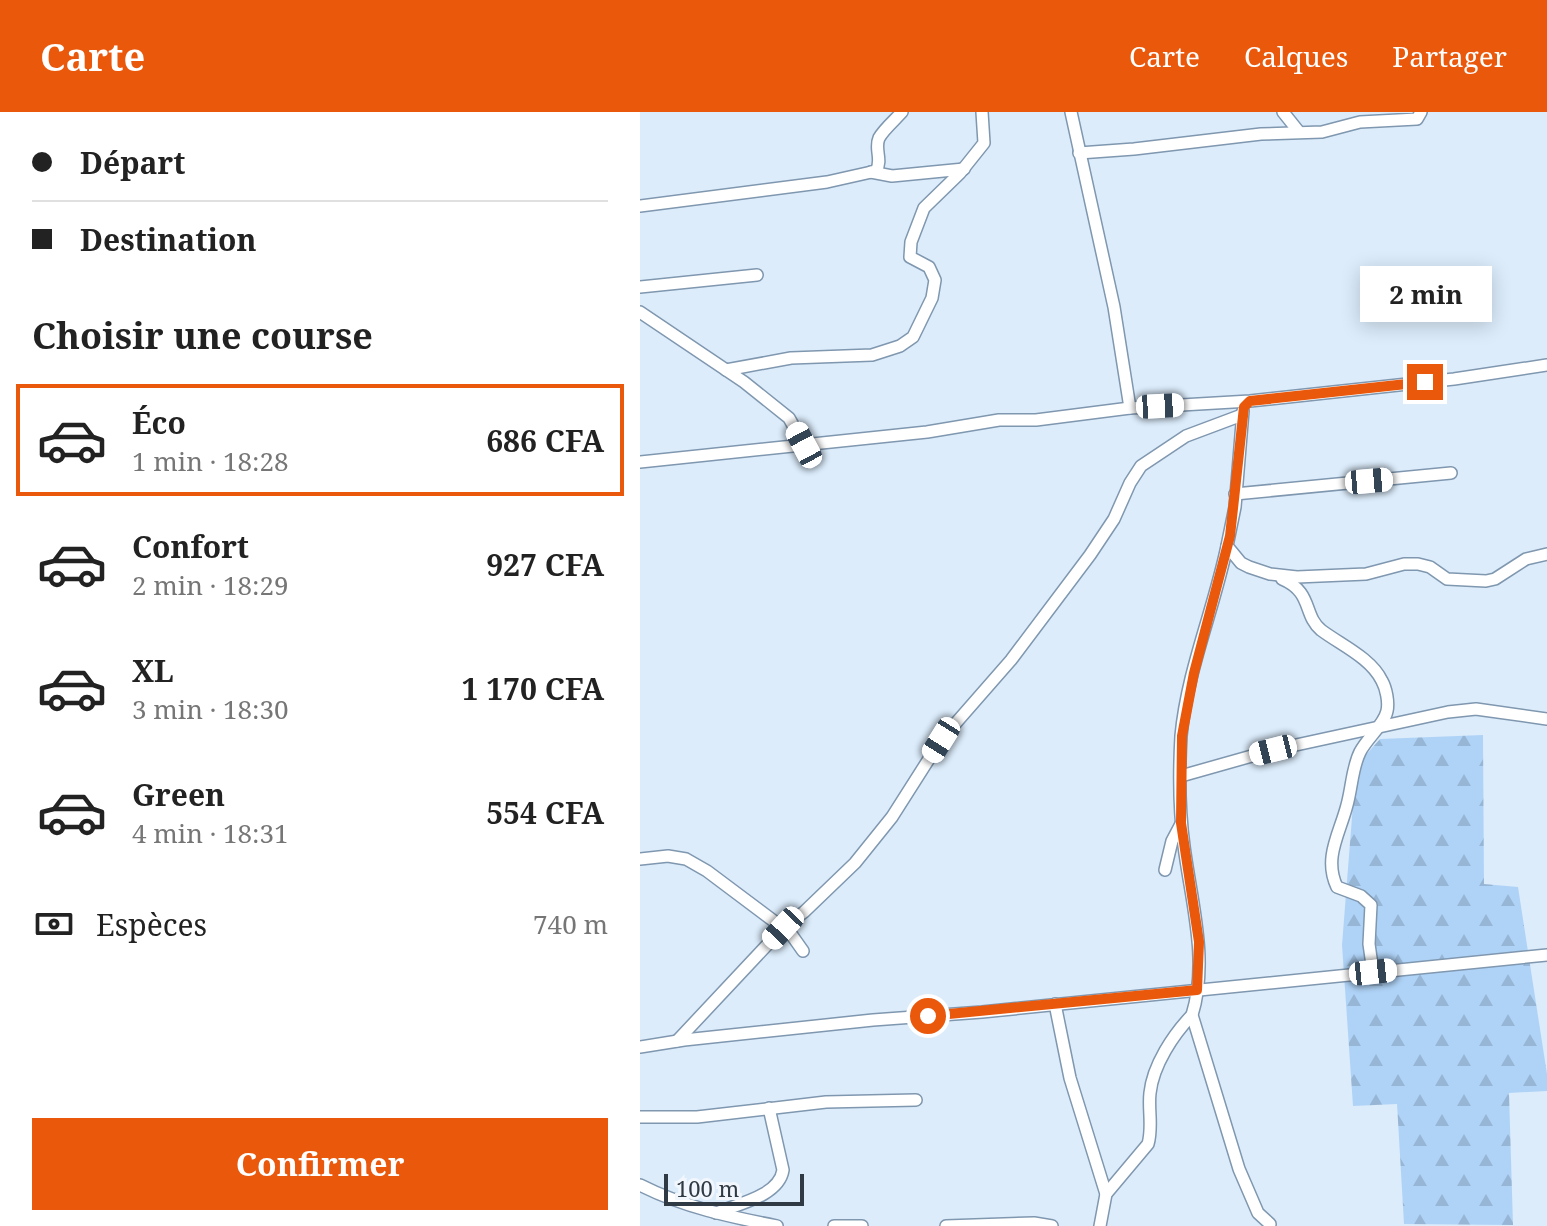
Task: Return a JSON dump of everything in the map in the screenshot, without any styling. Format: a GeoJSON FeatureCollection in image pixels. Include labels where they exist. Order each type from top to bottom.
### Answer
{"type":"FeatureCollection","features":[{"type":"Feature","properties":{"kind":"street"},"geometry":{"type":"LineString","coordinates":[[640,206],[827,182],[870,172],[879,168],[880,135],[902,112]]}},
{"type":"Feature","properties":{"kind":"street"},"geometry":{"type":"LineString","coordinates":[[726,370],[791,358],[872,355],[900,346],[913,337],[932,298],[935,280],[929,267],[910,257],[911,242],[924,208],[964,169],[985,140],[982,112]]}},
{"type":"Feature","properties":{"kind":"street"},"geometry":{"type":"LineString","coordinates":[[1071,112],[1114,307],[1130,408]]}},
{"type":"Feature","properties":{"kind":"street"},"geometry":{"type":"LineString","coordinates":[[1283,112],[1299,132]]}},
{"type":"Feature","properties":{"kind":"street"},"geometry":{"type":"LineString","coordinates":[[1079,153],[1322,132],[1360,122],[1417,119],[1421,112]]}},
{"type":"Feature","properties":{"kind":"street"},"geometry":{"type":"LineString","coordinates":[[870,172],[892,176],[964,169]]}},
{"type":"Feature","properties":{"kind":"street"},"geometry":{"type":"LineString","coordinates":[[640,287],[757,275]]}},
{"type":"Feature","properties":{"kind":"street"},"geometry":{"type":"LineString","coordinates":[[640,312],[726,370],[789,418],[804,445]]}},
{"type":"Feature","properties":{"kind":"street"},"geometry":{"type":"LineString","coordinates":[[640,462],[927,432],[999,420],[1036,420],[1130,408],[1250,401],[1454,379],[1547,365]]}},
{"type":"Feature","properties":{"kind":"street"},"geometry":{"type":"LineString","coordinates":[[1106,1194],[1148,1144],[1151,1134],[1149,1096],[1154,1075],[1179,1031],[1192,1015],[1197,990],[1199,942],[1181,823],[1182,736],[1187,704],[1227,546],[1242,415],[1250,401]]}},
{"type":"Feature","properties":{"kind":"street"},"geometry":{"type":"LineString","coordinates":[[677,1041],[783,928],[855,863],[892,817],[941,740],[1011,660],[1090,555],[1114,519],[1141,466],[1186,436],[1242,415]]}},
{"type":"Feature","properties":{"kind":"street"},"geometry":{"type":"LineString","coordinates":[[1235,494],[1451,473]]}},
{"type":"Feature","properties":{"kind":"street"},"geometry":{"type":"LineString","coordinates":[[1227,546],[1241,563],[1294,584],[1303,595],[1317,626],[1371,667],[1382,680],[1387,711],[1356,762],[1347,804],[1334,840],[1331,874],[1337,887],[1361,896],[1371,905],[1369,944],[1373,972]]}},
{"type":"Feature","properties":{"kind":"street"},"geometry":{"type":"LineString","coordinates":[[1270,574],[1297,577],[1366,574],[1404,564],[1418,564],[1430,567],[1447,579],[1486,581],[1495,579],[1526,559],[1547,554]]}},
{"type":"Feature","properties":{"kind":"street"},"geometry":{"type":"LineString","coordinates":[[1181,776],[1261,753],[1378,726],[1476,709],[1547,719]]}},
{"type":"Feature","properties":{"kind":"street"},"geometry":{"type":"LineString","coordinates":[[1165,870],[1172,841],[1181,823]]}},
{"type":"Feature","properties":{"kind":"street"},"geometry":{"type":"LineString","coordinates":[[640,859],[668,856],[686,859],[728,885],[770,921],[791,934],[803,951]]}},
{"type":"Feature","properties":{"kind":"street"},"geometry":{"type":"LineString","coordinates":[[640,1047],[873,1020],[1547,955]]}},
{"type":"Feature","properties":{"kind":"street"},"geometry":{"type":"LineString","coordinates":[[1055,1004],[1070,1078],[1106,1194],[1100,1226]]}},
{"type":"Feature","properties":{"kind":"street"},"geometry":{"type":"LineString","coordinates":[[1192,1015],[1239,1169],[1254,1205],[1270,1224],[1255,1226]]}},
{"type":"Feature","properties":{"kind":"street"},"geometry":{"type":"LineString","coordinates":[[640,1117],[697,1117],[860,1100],[916,1100]]}},
{"type":"Feature","properties":{"kind":"street"},"geometry":{"type":"LineString","coordinates":[[716,1213],[777,1186],[782,1179],[783,1170],[769,1108]]}},
{"type":"Feature","properties":{"kind":"street"},"geometry":{"type":"LineString","coordinates":[[640,1185],[675,1201],[777,1226]]}},
{"type":"Feature","properties":{"kind":"street"},"geometry":{"type":"LineString","coordinates":[[834,1226],[862,1226]]}},
{"type":"Feature","properties":{"kind":"street"},"geometry":{"type":"LineString","coordinates":[[946,1226],[1052,1226]]}},
{"type":"Feature","properties":{"kind":"green space"},"geometry":{"type":"Polygon","coordinates":[[[1483,735],[1484,884],[1518,887],[1547,1091],[1509,1093],[1513,1225],[1404,1224],[1397,1104],[1353,1106],[1342,945],[1356,766],[1380,739],[1483,735]]]}},
{"type":"Feature","properties":{"kind":"route"},"geometry":{"type":"LineString","coordinates":[[928,1016],[1197,990],[1199,942],[1181,823],[1182,736],[1194,673],[1230,536],[1244,407],[1250,401],[1425,382]]}}]}
